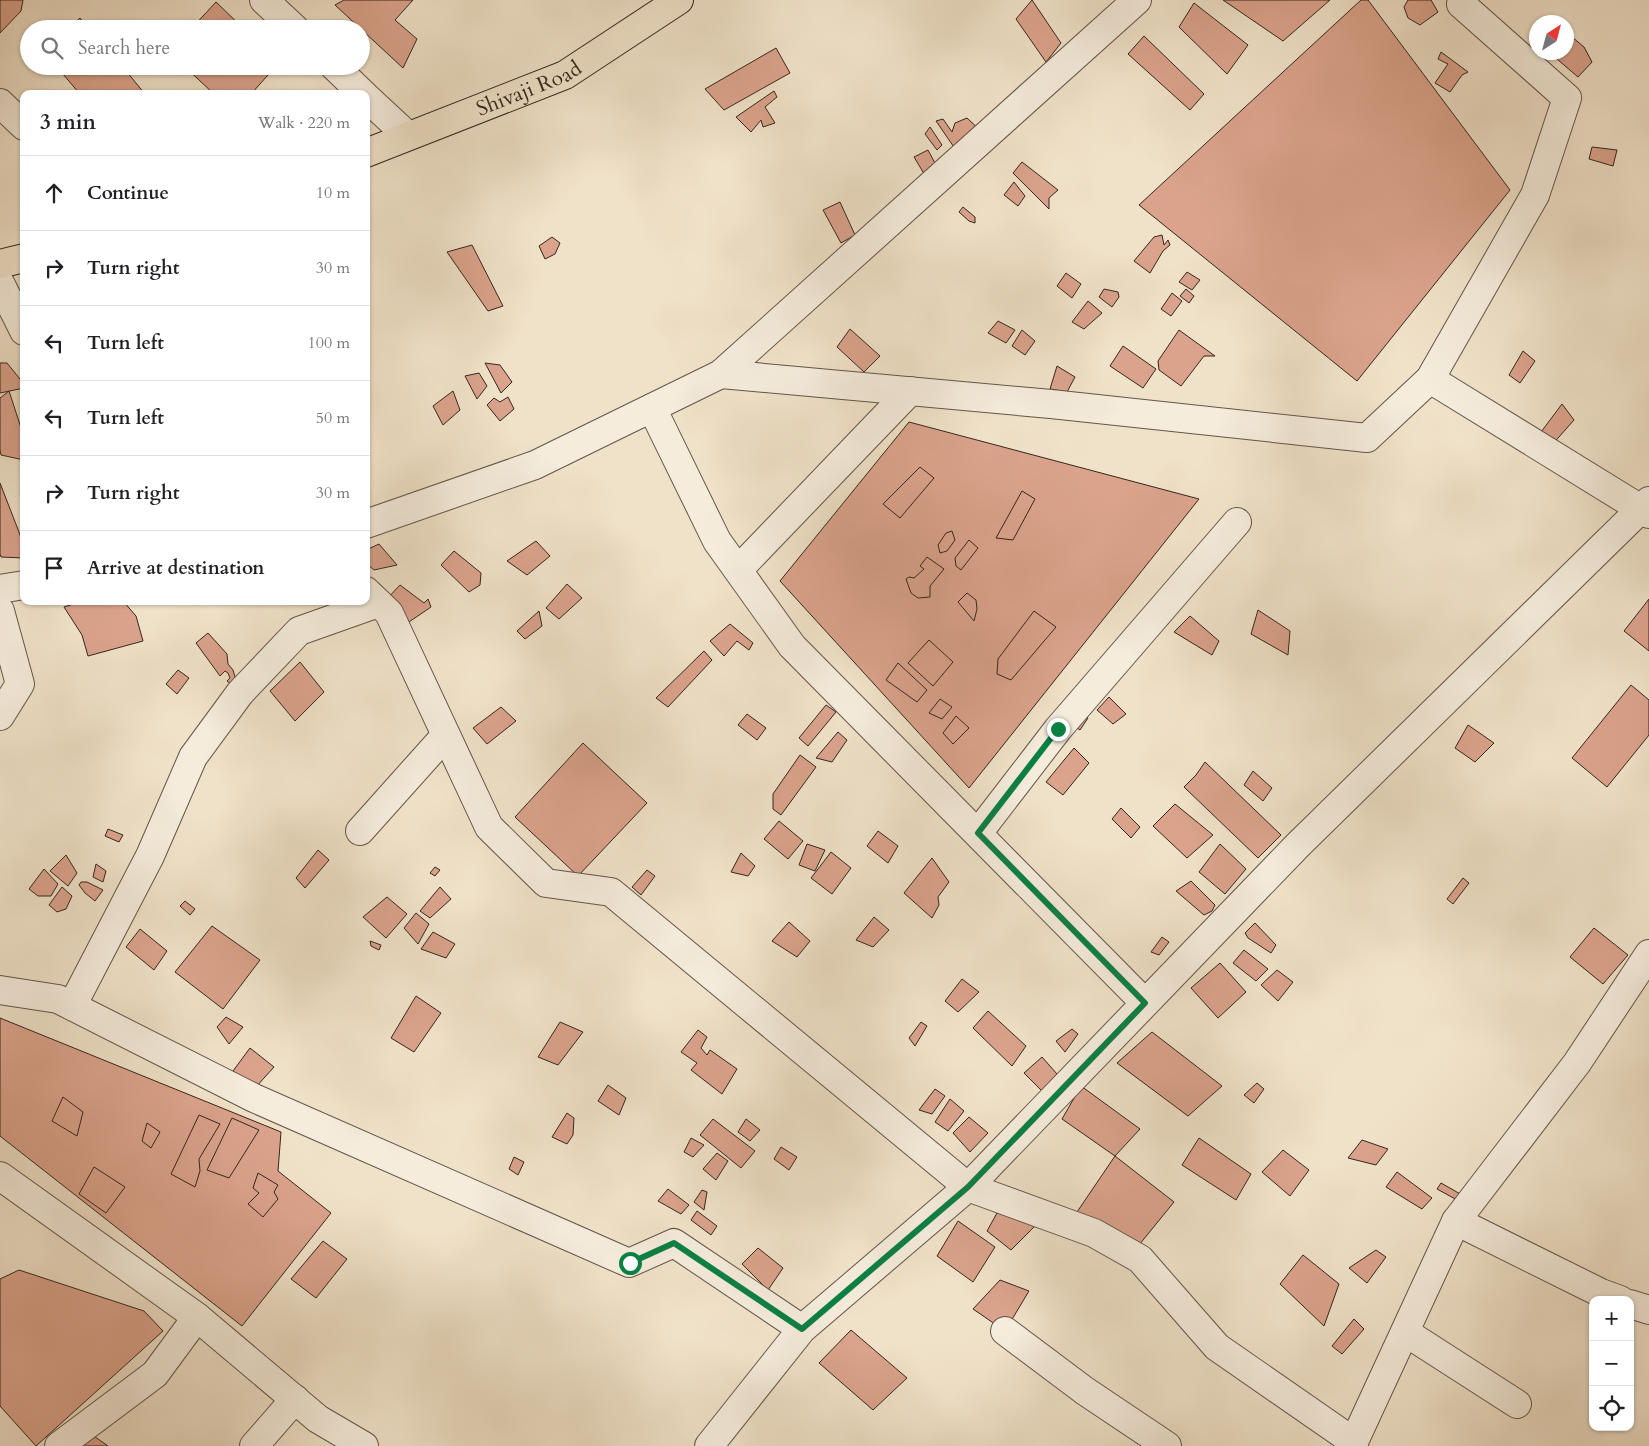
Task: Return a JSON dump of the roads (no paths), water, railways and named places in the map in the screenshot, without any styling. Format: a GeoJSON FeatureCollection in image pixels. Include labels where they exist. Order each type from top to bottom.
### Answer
{"type":"FeatureCollection","features":[{"type":"Feature","properties":{"kind":"main road","name":"Shivaji Road"},"geometry":{"type":"LineString","coordinates":[[370,151],[566,75],[679,0]]}},
{"type":"Feature","properties":{"kind":"main road"},"geometry":{"type":"LineString","coordinates":[[0,264],[20,259]]}},
{"type":"Feature","properties":{"kind":"street"},"geometry":{"type":"LineString","coordinates":[[264,0],[285,20]]}},
{"type":"Feature","properties":{"kind":"street"},"geometry":{"type":"LineString","coordinates":[[370,523],[535,465],[721,374],[1137,0]]}},
{"type":"Feature","properties":{"kind":"street"},"geometry":{"type":"LineString","coordinates":[[721,374],[1050,404],[1367,438],[1430,378],[1535,195],[1567,98],[1461,4],[1464,0]]}},
{"type":"Feature","properties":{"kind":"street"},"geometry":{"type":"LineString","coordinates":[[343,75],[359,90]]}},
{"type":"Feature","properties":{"kind":"street"},"geometry":{"type":"LineString","coordinates":[[370,100],[408,136]]}},
{"type":"Feature","properties":{"kind":"street"},"geometry":{"type":"LineString","coordinates":[[0,103],[20,122]]}},
{"type":"Feature","properties":{"kind":"street"},"geometry":{"type":"LineString","coordinates":[[0,283],[20,323]]}},
{"type":"Feature","properties":{"kind":"street"},"geometry":{"type":"LineString","coordinates":[[709,1446],[802,1329],[968,1187],[1298,845],[1647,508],[1430,378]]}},
{"type":"Feature","properties":{"kind":"street"},"geometry":{"type":"LineString","coordinates":[[738,570],[910,391]]}},
{"type":"Feature","properties":{"kind":"street"},"geometry":{"type":"LineString","coordinates":[[652,408],[717,541],[792,646],[1145,1003]]}},
{"type":"Feature","properties":{"kind":"street"},"geometry":{"type":"LineString","coordinates":[[978,833],[1058,729],[1237,522]]}},
{"type":"Feature","properties":{"kind":"street"},"geometry":{"type":"LineString","coordinates":[[0,589],[20,586]]}},
{"type":"Feature","properties":{"kind":"street"},"geometry":{"type":"LineString","coordinates":[[372,597],[389,613],[445,736],[490,827],[546,883],[611,892],[968,1187],[1094,1233],[1140,1259],[1217,1347],[1353,1444],[1456,1221],[1577,1063],[1649,954]]}},
{"type":"Feature","properties":{"kind":"street"},"geometry":{"type":"LineString","coordinates":[[72,1006],[150,856],[193,758],[240,693],[299,631],[355,605]]}},
{"type":"Feature","properties":{"kind":"street"},"geometry":{"type":"LineString","coordinates":[[0,611],[20,684],[0,716]]}},
{"type":"Feature","properties":{"kind":"street"},"geometry":{"type":"LineString","coordinates":[[360,831],[445,736]]}},
{"type":"Feature","properties":{"kind":"street"},"geometry":{"type":"LineString","coordinates":[[0,990],[58,999],[254,1098],[630,1263],[674,1243],[802,1329]]}},
{"type":"Feature","properties":{"kind":"street"},"geometry":{"type":"LineString","coordinates":[[0,1176],[197,1316],[318,1418],[364,1446]]}},
{"type":"Feature","properties":{"kind":"street"},"geometry":{"type":"LineString","coordinates":[[1456,1221],[1609,1296]]}},
{"type":"Feature","properties":{"kind":"street"},"geometry":{"type":"LineString","coordinates":[[1634,1305],[1649,1310]]}},
{"type":"Feature","properties":{"kind":"street"},"geometry":{"type":"LineString","coordinates":[[59,1446],[155,1374],[197,1316]]}},
{"type":"Feature","properties":{"kind":"street"},"geometry":{"type":"LineString","coordinates":[[1004,1331],[1085,1391],[1167,1446]]}},
{"type":"Feature","properties":{"kind":"street"},"geometry":{"type":"LineString","coordinates":[[1405,1332],[1517,1404]]}},
{"type":"Feature","properties":{"kind":"street"},"geometry":{"type":"LineString","coordinates":[[254,1446],[295,1399]]}}]}
